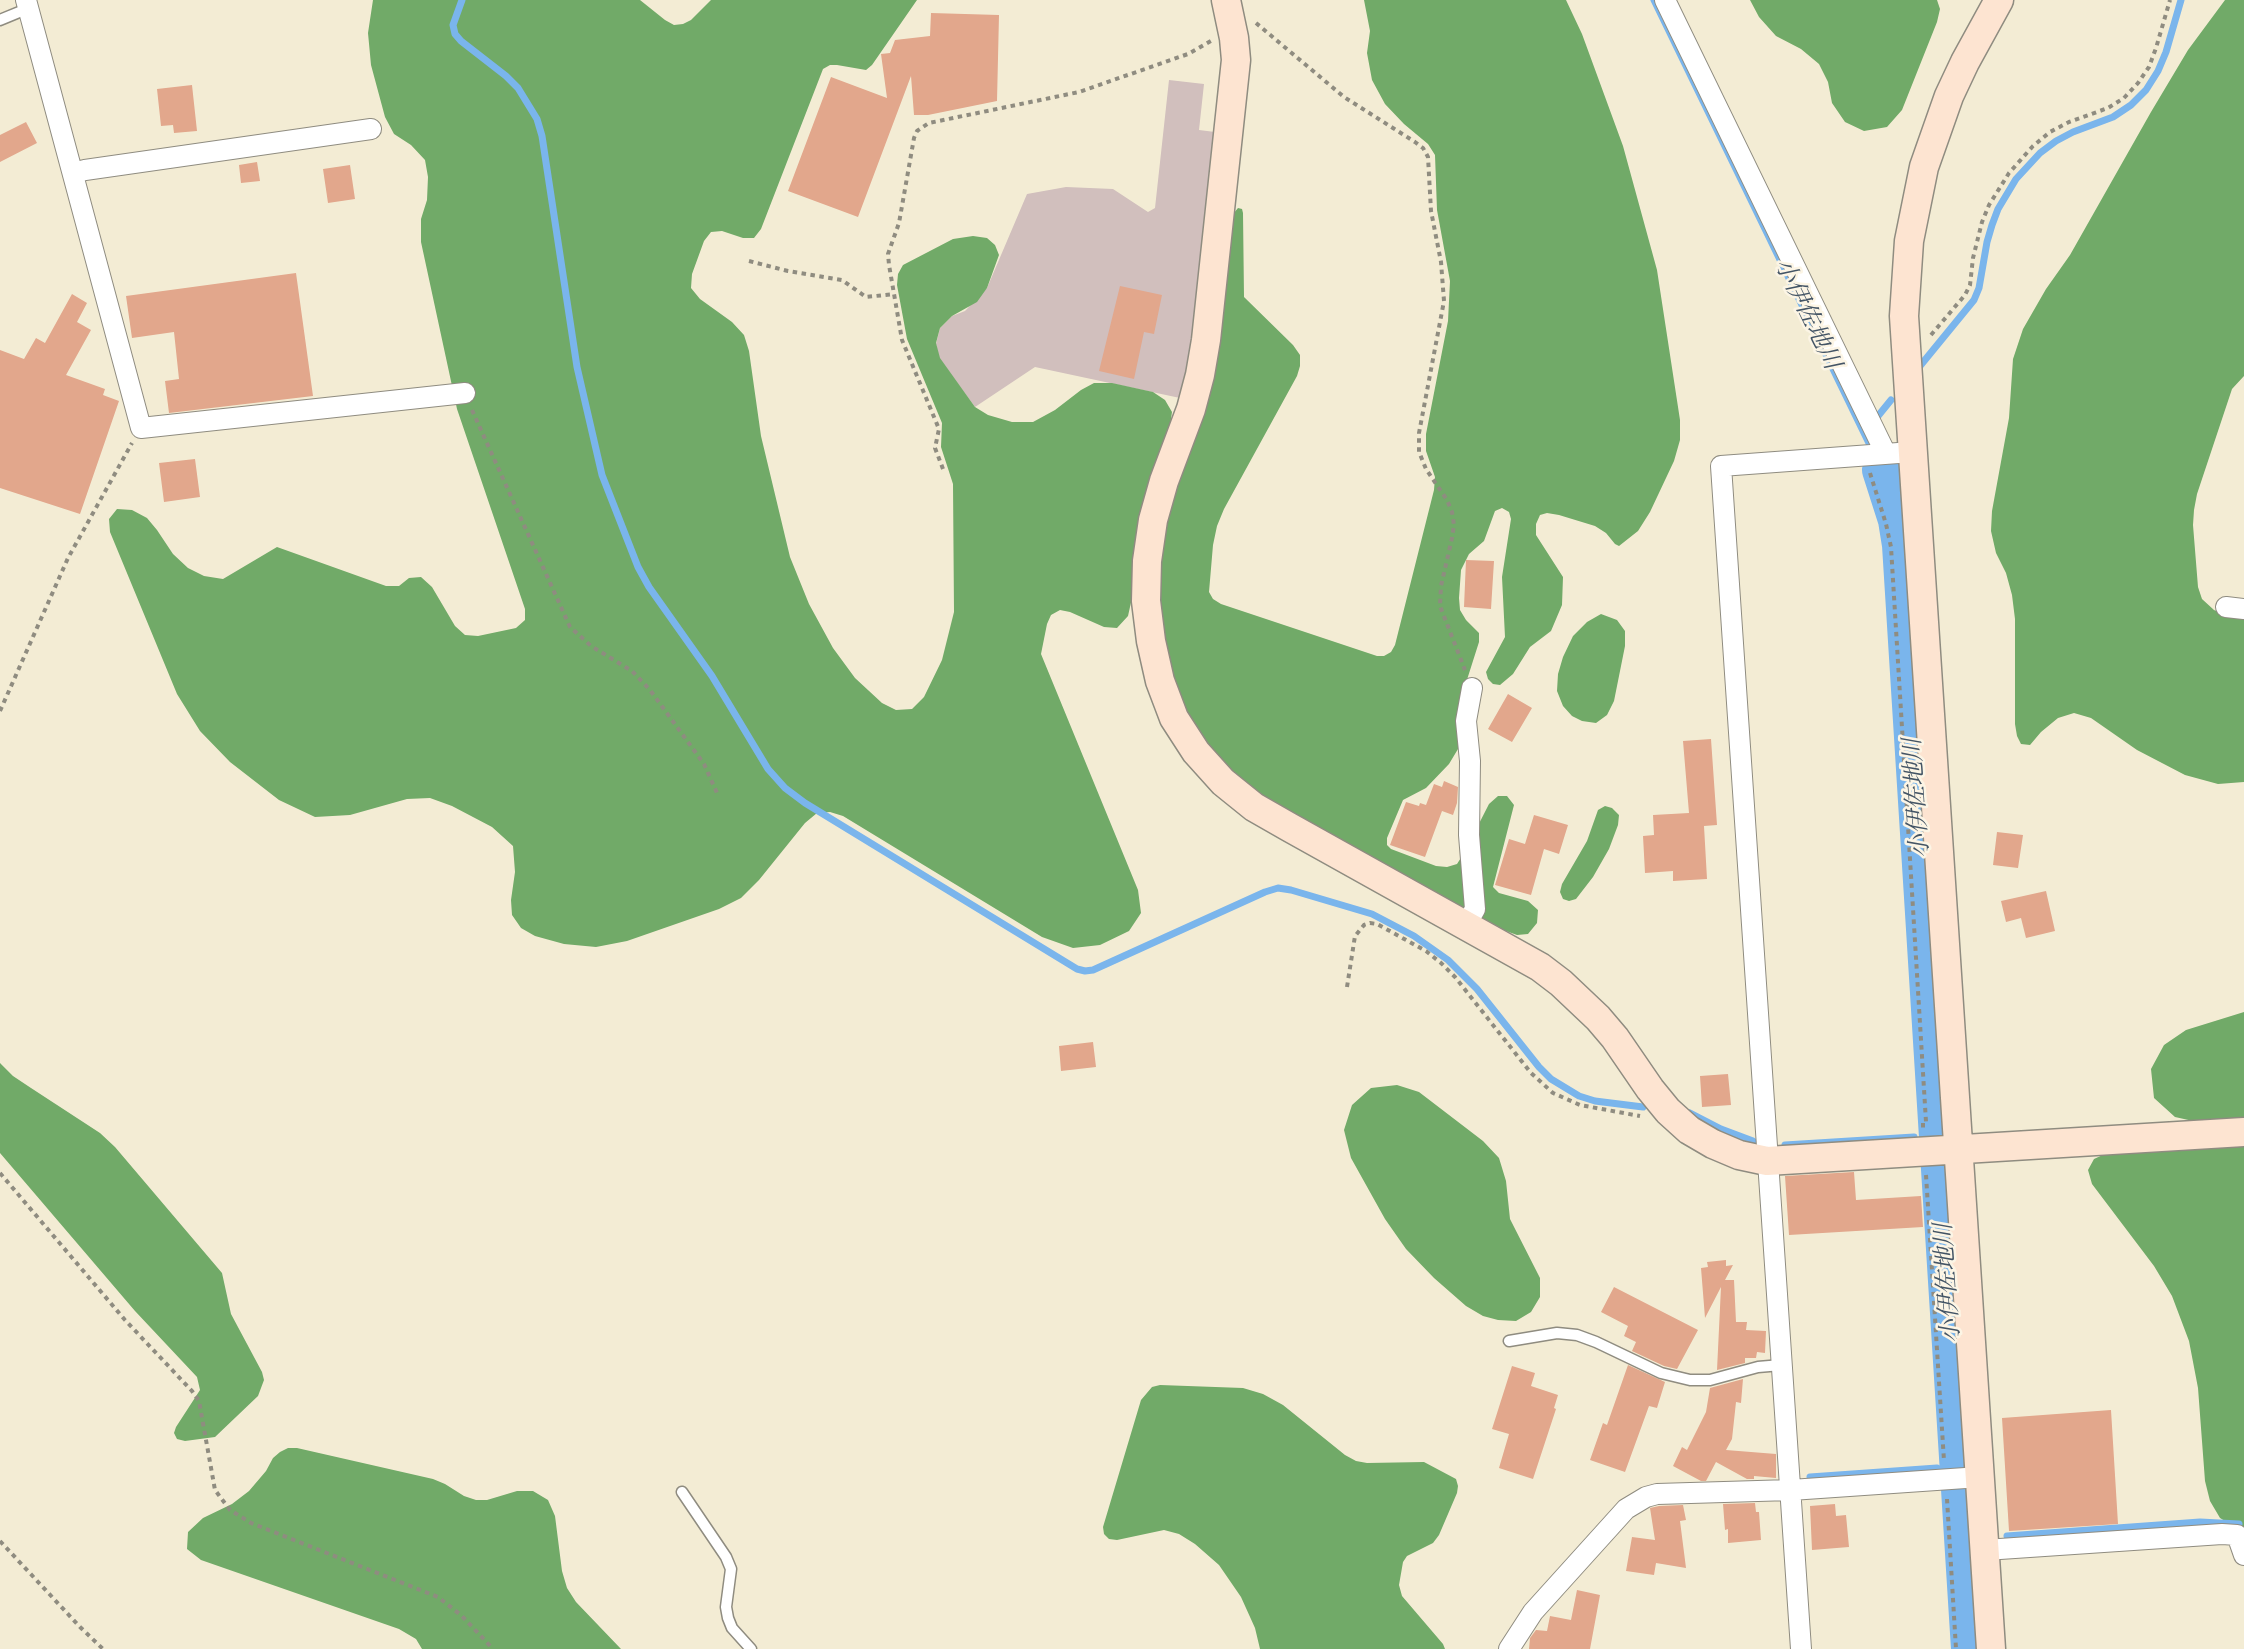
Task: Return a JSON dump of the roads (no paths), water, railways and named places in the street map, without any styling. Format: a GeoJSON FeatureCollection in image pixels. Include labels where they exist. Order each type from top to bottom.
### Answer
{"type":"FeatureCollection","features":[{"type":"Feature","properties":{"kind":"street"},"geometry":{"type":"LineString","coordinates":[[1665,0],[1882,454]]}},
{"type":"Feature","properties":{"kind":"street"},"geometry":{"type":"LineString","coordinates":[[1991,1649],[1985,1550],[1962,1478],[1882,454],[1905,347],[1905,278],[1909,241],[1924,167],[1949,96],[1999,0]]}},
{"type":"Feature","properties":{"kind":"street"},"geometry":{"type":"LineString","coordinates":[[27,4],[141,428],[465,393]]}},
{"type":"Feature","properties":{"kind":"street"},"geometry":{"type":"LineString","coordinates":[[1230,18],[1236,60],[1200,375],[1191,409],[1164,481],[1153,520],[1147,561],[1146,601],[1160,681],[1174,718],[1196,752],[1223,782],[1254,807],[1540,967],[1580,1000],[1615,1038],[1650,1089],[1689,1130],[1739,1155],[1767,1161],[2244,1132]]}},
{"type":"Feature","properties":{"kind":"street"},"geometry":{"type":"LineString","coordinates":[[73,173],[371,129]]}},
{"type":"Feature","properties":{"kind":"street"},"geometry":{"type":"LineString","coordinates":[[1801,1649],[1721,466],[1882,454]]}},
{"type":"Feature","properties":{"kind":"street"},"geometry":{"type":"LineString","coordinates":[[1466,924],[1474,909],[1469,835],[1470,761],[1466,721],[1472,688]]}},
{"type":"Feature","properties":{"kind":"street"},"geometry":{"type":"LineString","coordinates":[[1509,1649],[1533,1612],[1635,1502],[1657,1494],[1791,1490],[1962,1478]]}},
{"type":"Feature","properties":{"kind":"street"},"geometry":{"type":"LineString","coordinates":[[1985,1550],[2222,1533],[2237,1535],[2244,1555]]}},
{"type":"Feature","properties":{"kind":"lane"},"geometry":{"type":"LineString","coordinates":[[0,20],[27,4]]}},
{"type":"Feature","properties":{"kind":"lane"},"geometry":{"type":"LineString","coordinates":[[1509,1341],[1557,1333],[1577,1335],[1661,1373],[1690,1380],[1710,1380],[1758,1367],[1782,1365]]}},
{"type":"Feature","properties":{"kind":"lane"},"geometry":{"type":"LineString","coordinates":[[682,1492],[726,1557],[731,1569],[726,1607],[728,1618],[738,1637],[751,1649]]}},
{"type":"Feature","properties":{"kind":"waterway"},"geometry":{"type":"LineString","coordinates":[[462,0],[453,25],[455,34],[518,88],[537,119],[542,136],[577,367],[602,475],[638,567],[649,587],[712,676],[768,769],[785,788],[805,803],[1077,969],[1085,971],[1093,970],[1278,888],[1372,914],[1414,936],[1448,960],[1477,989],[1551,1079],[1579,1096],[1595,1101],[1643,1107]]}},
{"type":"Feature","properties":{"kind":"waterway","name":"小伊佐地川"},"geometry":{"type":"LineString","coordinates":[[1654,0],[1882,470]]}},
{"type":"Feature","properties":{"kind":"waterway"},"geometry":{"type":"LineString","coordinates":[[1920,366],[1974,300],[1979,288],[1992,225],[1998,209],[2016,179],[2040,153],[2056,141],[2113,117],[2131,105],[2146,90],[2166,52],[2181,0]]}},
{"type":"Feature","properties":{"kind":"waterway"},"geometry":{"type":"LineString","coordinates":[[1878,416],[1891,400]]}},
{"type":"Feature","properties":{"kind":"waterway","name":"小伊佐地川"},"geometry":{"type":"LineString","coordinates":[[1882,470],[1898,520],[1902,545],[1971,1649]]}},
{"type":"Feature","properties":{"kind":"waterway"},"geometry":{"type":"LineString","coordinates":[[1690,1113],[1721,1129],[1753,1141]]}},
{"type":"Feature","properties":{"kind":"waterway"},"geometry":{"type":"LineString","coordinates":[[1930,1135],[1939,1135]]}},
{"type":"Feature","properties":{"kind":"waterway"},"geometry":{"type":"LineString","coordinates":[[1785,1145],[1914,1137]]}},
{"type":"Feature","properties":{"kind":"waterway"},"geometry":{"type":"LineString","coordinates":[[1951,1467],[1960,1467]]}},
{"type":"Feature","properties":{"kind":"waterway"},"geometry":{"type":"LineString","coordinates":[[1810,1477],[1937,1468]]}},
{"type":"Feature","properties":{"kind":"waterway"},"geometry":{"type":"LineString","coordinates":[[2007,1536],[2200,1522],[2239,1524]]}}]}
